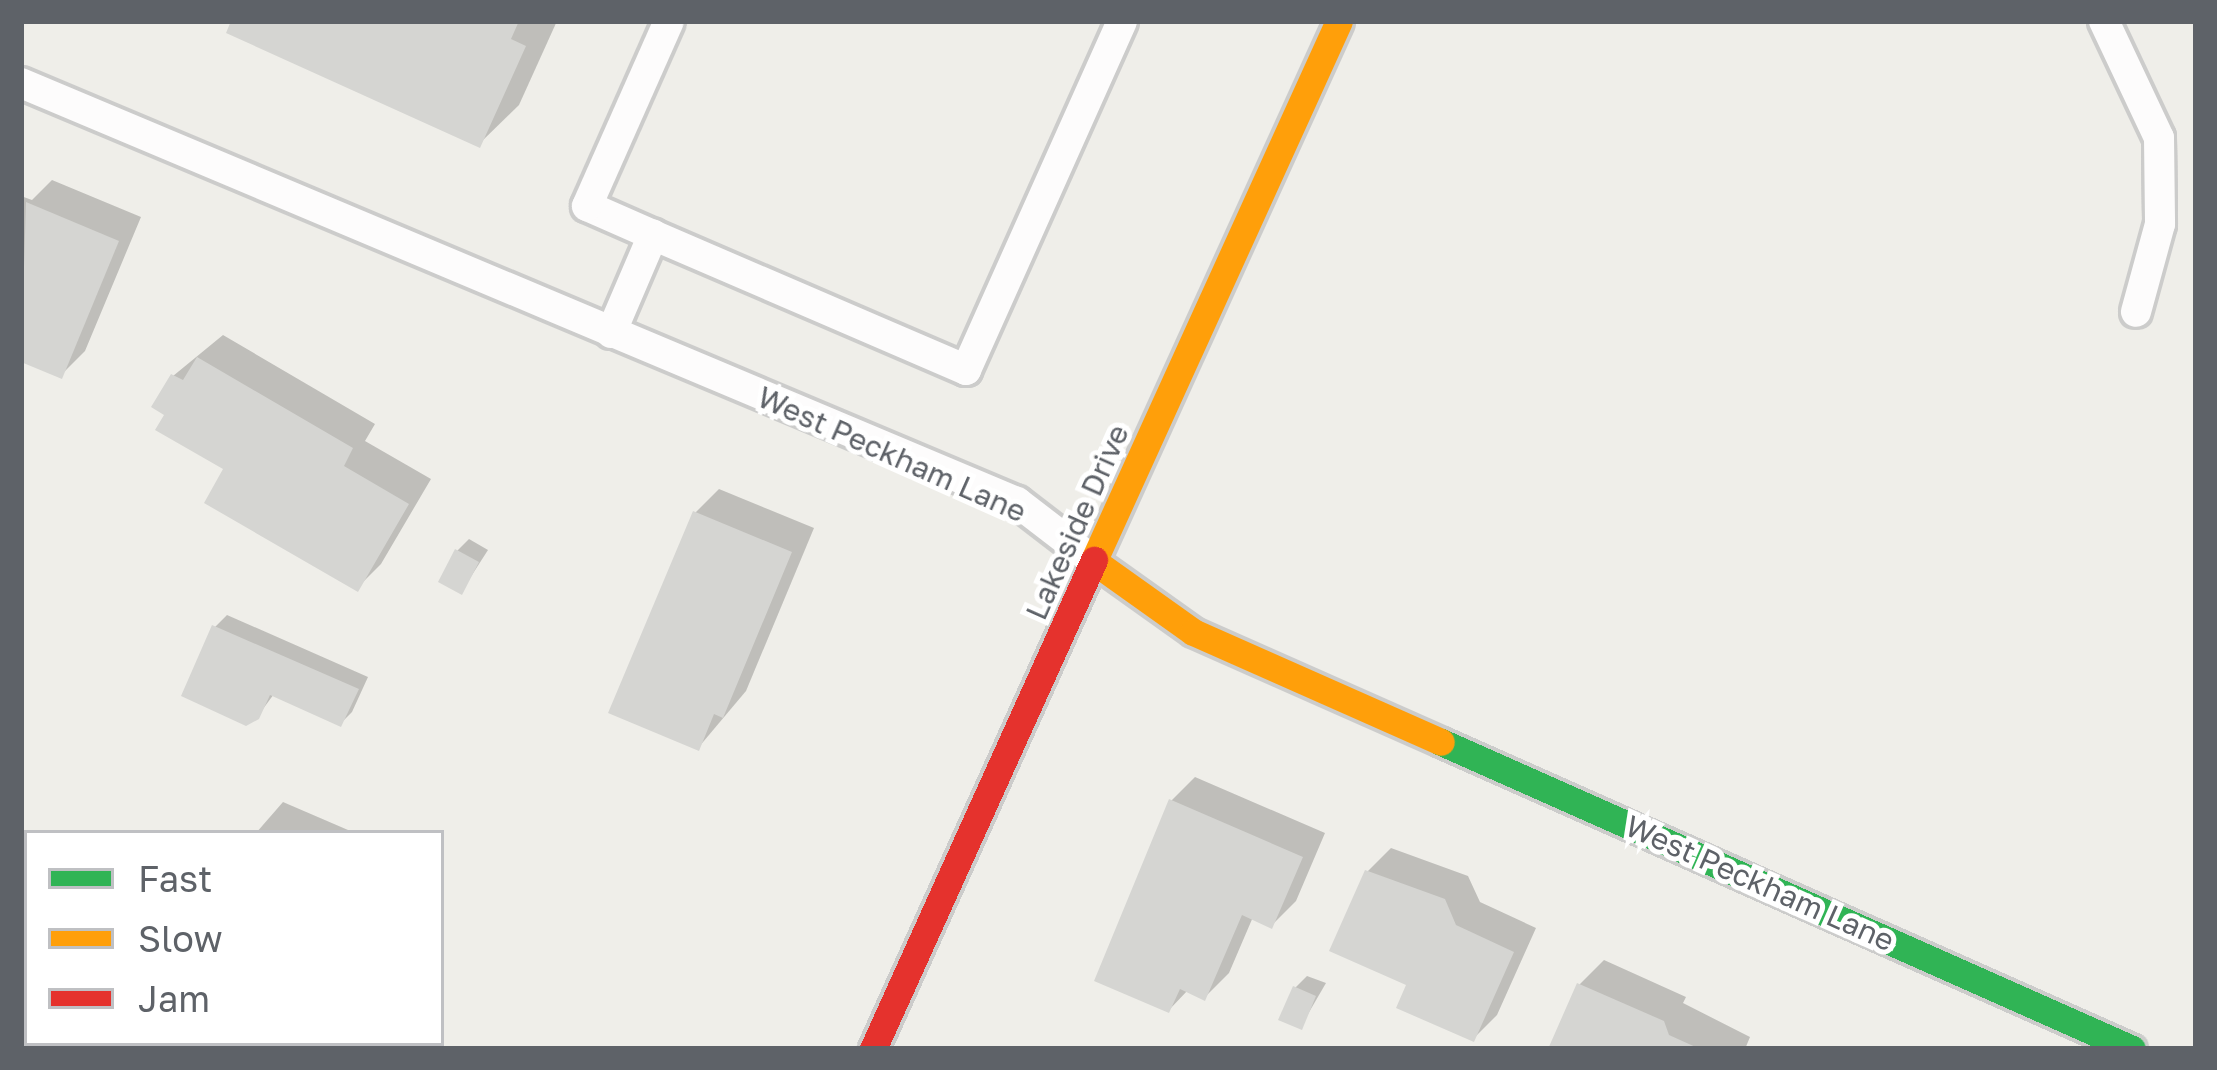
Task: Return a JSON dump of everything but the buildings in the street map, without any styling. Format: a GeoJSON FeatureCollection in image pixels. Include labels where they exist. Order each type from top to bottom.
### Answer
{"type":"FeatureCollection","features":[{"type":"Feature","properties":{"kind":"street","name":"Lakeside Drive"},"geometry":{"type":"LineString","coordinates":[[873,1049],[1339,21]]}},
{"type":"Feature","properties":{"kind":"street","name":"West Peckham Lane"},"geometry":{"type":"LineString","coordinates":[[1095,562],[1192,632],[2132,1049]]}},
{"type":"Feature","properties":{"kind":"lane"},"geometry":{"type":"LineString","coordinates":[[669,21],[587,206],[966,370],[1122,21]]}},
{"type":"Feature","properties":{"kind":"lane"},"geometry":{"type":"LineString","coordinates":[[2104,21],[2159,138],[2160,224],[2136,312]]}},
{"type":"Feature","properties":{"kind":"lane","name":"West Peckham Lane"},"geometry":{"type":"LineString","coordinates":[[21,83],[1017,502],[1095,562]]}},
{"type":"Feature","properties":{"kind":"lane"},"geometry":{"type":"LineString","coordinates":[[611,333],[652,235]]}},
{"type":"Feature","properties":{"kind":"traffic: fast"},"geometry":{"type":"LineString","coordinates":[[1441,742],[2132,1049]]}},
{"type":"Feature","properties":{"kind":"traffic: slow"},"geometry":{"type":"LineString","coordinates":[[1094,560],[1339,21]]}},
{"type":"Feature","properties":{"kind":"traffic: slow"},"geometry":{"type":"LineString","coordinates":[[1095,562],[1193,632],[1441,742]]}},
{"type":"Feature","properties":{"kind":"traffic: jam"},"geometry":{"type":"LineString","coordinates":[[873,1049],[1094,560]]}}]}
